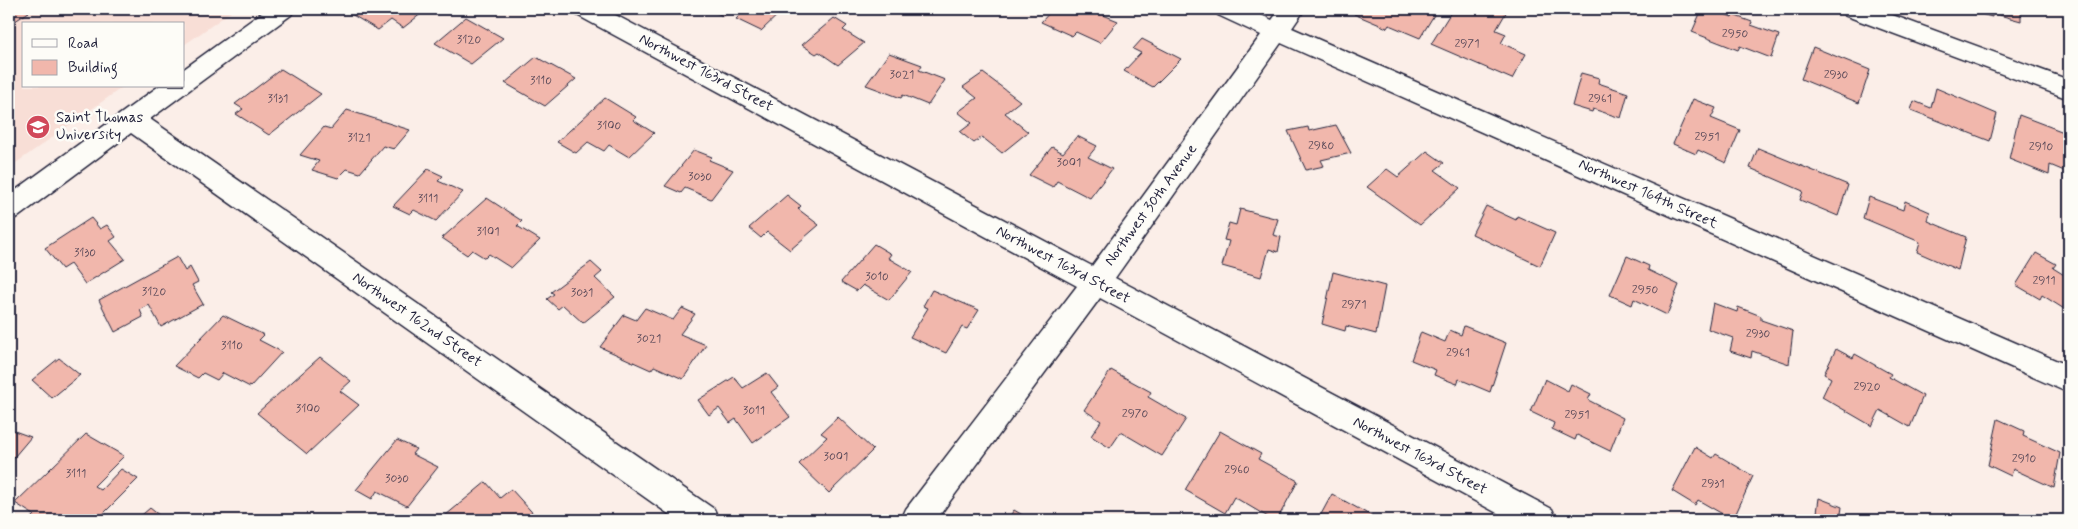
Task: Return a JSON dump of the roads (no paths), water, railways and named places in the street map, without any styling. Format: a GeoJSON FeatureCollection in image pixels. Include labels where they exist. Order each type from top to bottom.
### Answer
{"type":"FeatureCollection","features":[{"type":"Feature","properties":{"kind":"street"},"geometry":{"type":"LineString","coordinates":[[185,81],[283,9]]}},
{"type":"Feature","properties":{"kind":"street","name":"Northwest 163rd Street"},"geometry":{"type":"LineString","coordinates":[[585,9],[1541,520]]}},
{"type":"Feature","properties":{"kind":"street","name":"Northwest 164th Street"},"geometry":{"type":"LineString","coordinates":[[1226,9],[2069,380]]}},
{"type":"Feature","properties":{"kind":"street","name":"Northwest 30th Avenue"},"geometry":{"type":"LineString","coordinates":[[917,520],[1096,282],[1293,9]]}},
{"type":"Feature","properties":{"kind":"street"},"geometry":{"type":"LineString","coordinates":[[1852,9],[2069,90]]}},
{"type":"Feature","properties":{"kind":"street"},"geometry":{"type":"LineString","coordinates":[[9,209],[174,88]]}},
{"type":"Feature","properties":{"kind":"street","name":"Northwest 162nd Street"},"geometry":{"type":"LineString","coordinates":[[132,120],[703,520]]}},
{"type":"Feature","properties":{"kind":"place","name":"Saint Thomas University"},"geometry":{"type":"Point","coordinates":[38,127]}}]}
